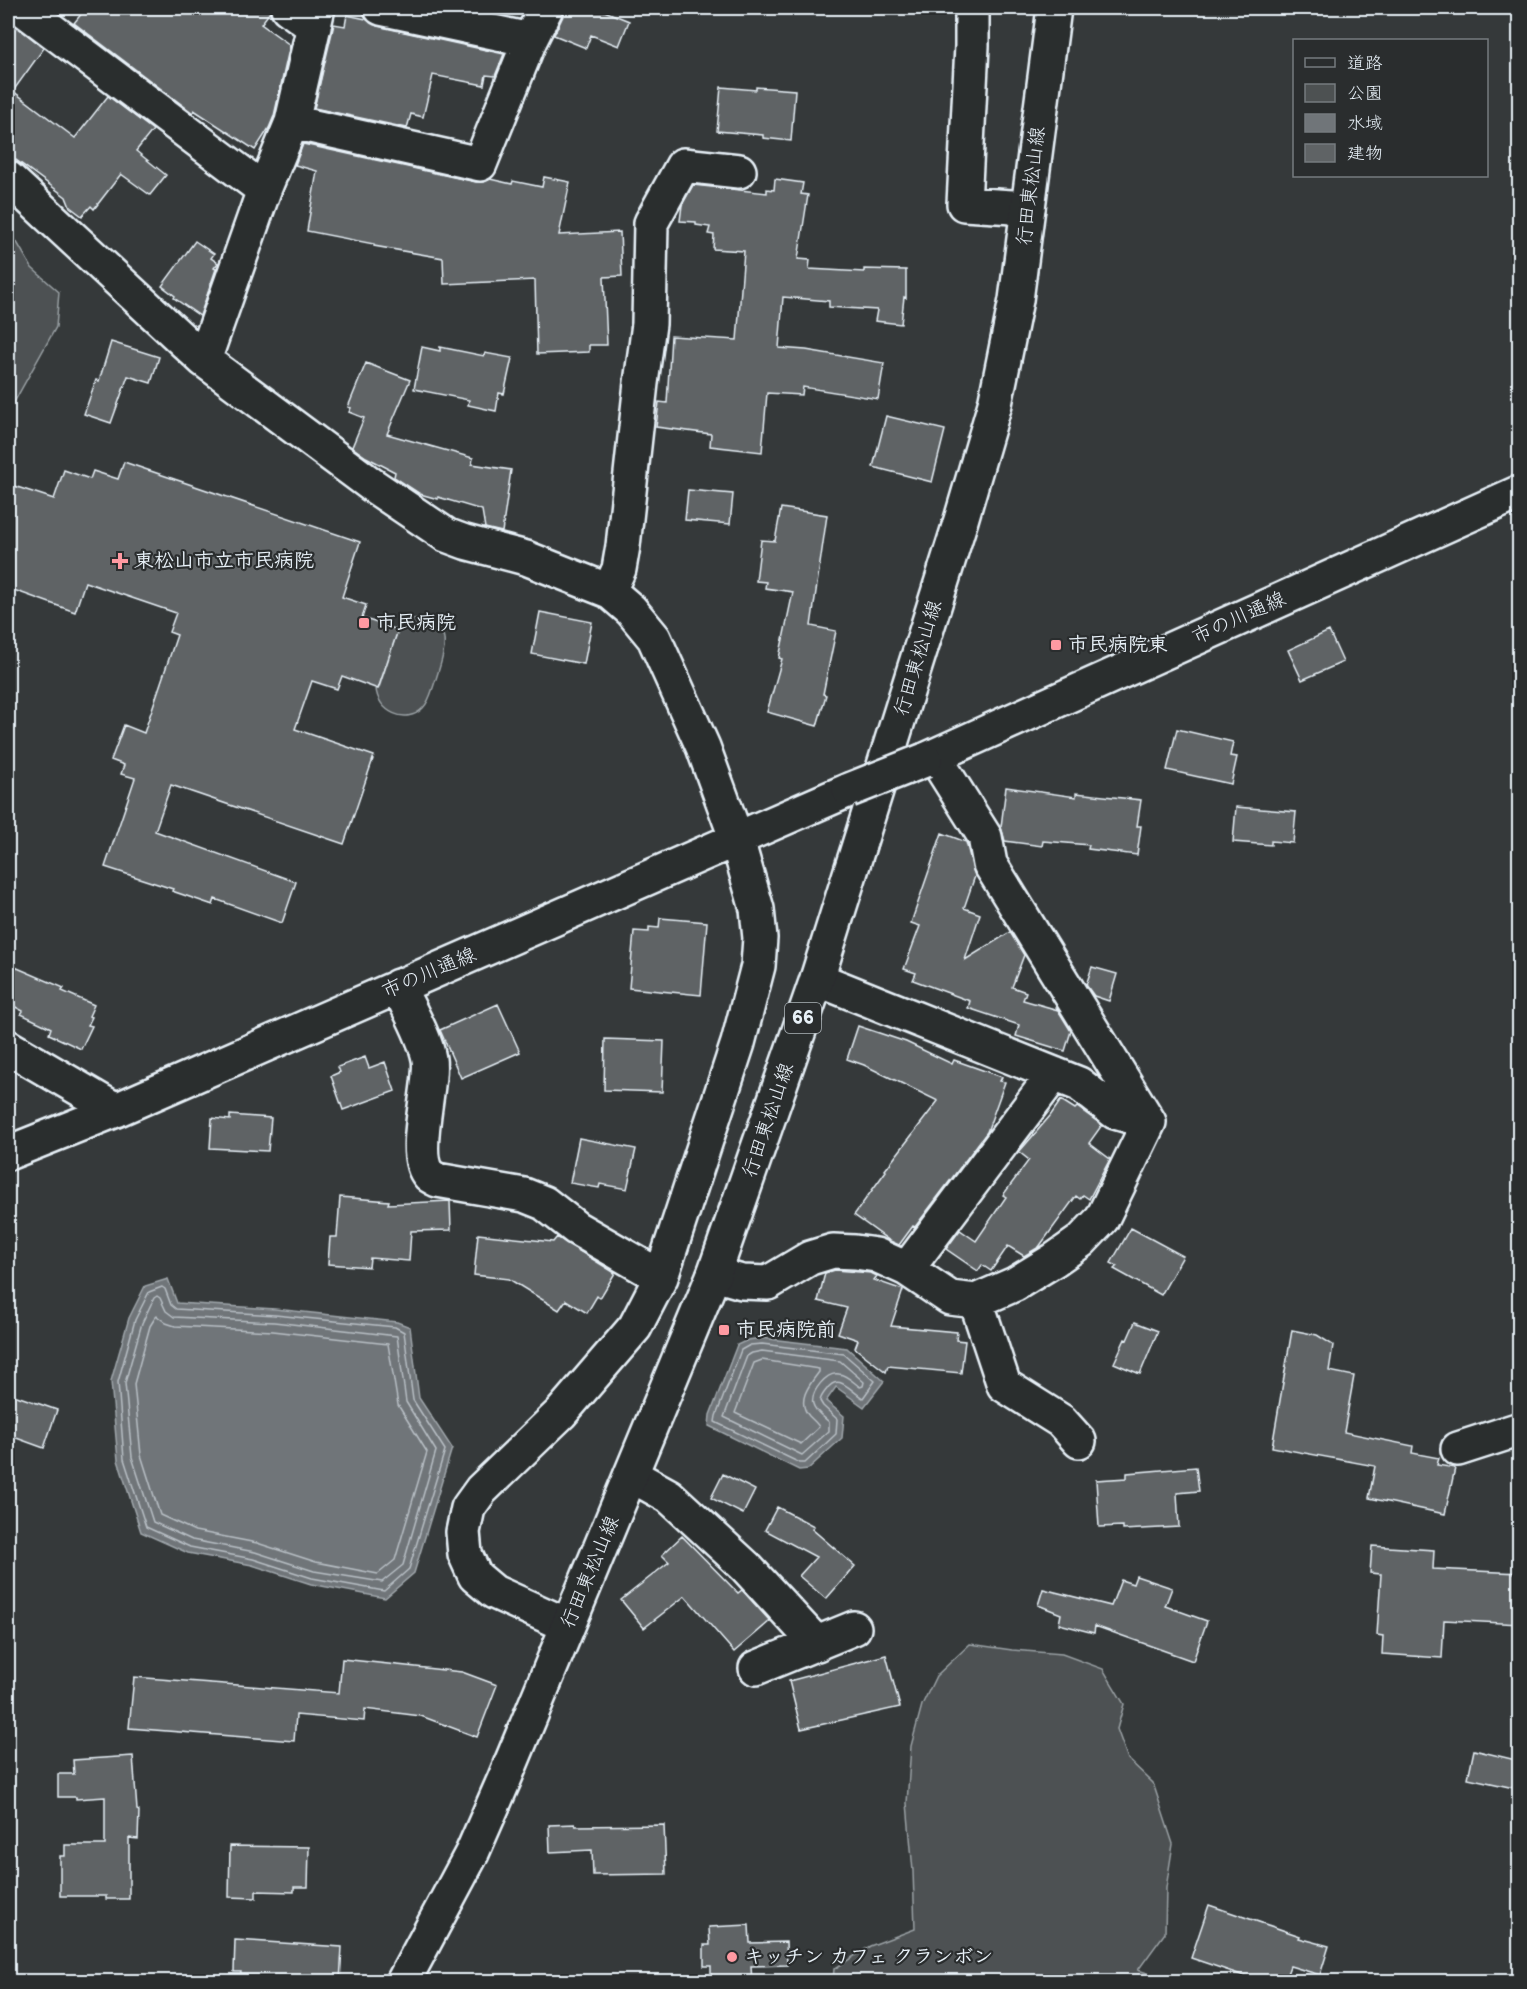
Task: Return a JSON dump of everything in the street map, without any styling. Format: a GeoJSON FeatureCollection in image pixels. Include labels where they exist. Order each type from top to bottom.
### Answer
{"type":"FeatureCollection","features":[{"type":"Feature","properties":{"kind":"street"},"geometry":{"type":"LineString","coordinates":[[22,8],[264,190]]}},
{"type":"Feature","properties":{"kind":"street"},"geometry":{"type":"LineString","coordinates":[[204,360],[264,190],[292,122],[316,17],[288,8]]}},
{"type":"Feature","properties":{"kind":"street"},"geometry":{"type":"LineString","coordinates":[[381,8],[530,40]]}},
{"type":"Feature","properties":{"kind":"street"},"geometry":{"type":"LineString","coordinates":[[292,122],[480,164],[530,40],[546,8]]}},
{"type":"Feature","properties":{"kind":"street"},"geometry":{"type":"LineString","coordinates":[[972,8],[964,204],[1028,208]]}},
{"type":"Feature","properties":{"kind":"street","name":"行田東松山線"},"geometry":{"type":"LineString","coordinates":[[403,1982],[472,1854],[714,1274],[817,979],[958,531],[995,404],[1016,300],[1054,8]]}},
{"type":"Feature","properties":{"kind":"street"},"geometry":{"type":"LineString","coordinates":[[609,591],[619,569],[623,546],[649,324],[651,223],[683,165],[739,171]]}},
{"type":"Feature","properties":{"kind":"street"},"geometry":{"type":"LineString","coordinates":[[8,178],[204,360],[372,485],[446,535],[526,558],[609,591],[631,610],[654,638],[703,747],[737,840],[757,909],[760,938],[758,966],[738,1043],[661,1276],[635,1327],[561,1413],[481,1490],[468,1508],[463,1532],[465,1554],[475,1576],[494,1592],[567,1625]]}},
{"type":"Feature","properties":{"kind":"street","name":"市の川通線"},"geometry":{"type":"LineString","coordinates":[[8,1153],[116,1110],[849,790],[929,758],[1520,492]]}},
{"type":"Feature","properties":{"kind":"street"},"geometry":{"type":"LineString","coordinates":[[929,758],[985,837],[990,864],[1149,1122]]}},
{"type":"Feature","properties":{"kind":"street"},"geometry":{"type":"LineString","coordinates":[[817,979],[1079,1084],[1115,1112],[1149,1122]]}},
{"type":"Feature","properties":{"kind":"street"},"geometry":{"type":"LineString","coordinates":[[398,986],[424,1043],[429,1060],[422,1141],[423,1159],[428,1174],[437,1180],[524,1195],[544,1203],[576,1228],[661,1276]]}},
{"type":"Feature","properties":{"kind":"street"},"geometry":{"type":"LineString","coordinates":[[8,1047],[116,1110]]}},
{"type":"Feature","properties":{"kind":"street"},"geometry":{"type":"LineString","coordinates":[[907,1269],[1054,1074]]}},
{"type":"Feature","properties":{"kind":"street"},"geometry":{"type":"LineString","coordinates":[[714,1274],[742,1282],[768,1283],[810,1258],[833,1251],[876,1255],[907,1269],[950,1298],[976,1301],[1015,1284],[1081,1241],[1102,1219],[1149,1122]]}},
{"type":"Feature","properties":{"kind":"street"},"geometry":{"type":"LineString","coordinates":[[976,1301],[1004,1385],[1061,1421],[1079,1441]]}},
{"type":"Feature","properties":{"kind":"street"},"geometry":{"type":"LineString","coordinates":[[1458,1449],[1520,1429]]}},
{"type":"Feature","properties":{"kind":"street"},"geometry":{"type":"LineString","coordinates":[[631,1475],[669,1496],[747,1567],[817,1644]]}},
{"type":"Feature","properties":{"kind":"street"},"geometry":{"type":"LineString","coordinates":[[756,1668],[854,1628]]}},
{"type":"Feature","properties":{"kind":"green space"},"geometry":{"type":"Polygon","coordinates":[[[8,227],[32,268],[59,292],[56,327],[8,413],[8,227]]]}},
{"type":"Feature","properties":{"kind":"green space"},"geometry":{"type":"Polygon","coordinates":[[[413,619],[436,625],[442,631],[444,648],[436,679],[425,705],[416,713],[401,716],[381,703],[376,688],[379,688],[398,630],[396,629],[413,619]]]}},
{"type":"Feature","properties":{"kind":"green space"},"geometry":{"type":"Polygon","coordinates":[[[970,1644],[1062,1654],[1103,1669],[1124,1704],[1117,1729],[1128,1759],[1153,1783],[1173,1844],[1166,1888],[1165,1933],[1138,1970],[1172,1981],[833,1981],[834,1969],[870,1946],[915,1929],[907,1803],[911,1746],[922,1705],[936,1676],[970,1644]]]}},
{"type":"Feature","properties":{"kind":"water"},"geometry":{"type":"Polygon","coordinates":[[[168,1279],[177,1303],[275,1309],[397,1322],[410,1327],[419,1398],[452,1448],[414,1573],[385,1598],[311,1584],[252,1565],[188,1553],[141,1532],[118,1460],[111,1381],[129,1318],[145,1286],[168,1279]]]}},
{"type":"Feature","properties":{"kind":"water"},"geometry":{"type":"Polygon","coordinates":[[[761,1338],[847,1348],[884,1381],[864,1407],[836,1387],[826,1401],[844,1416],[842,1438],[808,1469],[799,1470],[709,1426],[710,1415],[737,1345],[761,1338]]]}},
{"type":"Feature","properties":{"kind":"building"},"geometry":{"type":"Polygon","coordinates":[[[86,8],[270,8],[270,12],[261,24],[290,45],[274,116],[255,150],[194,110],[193,113],[74,23],[86,8]]]}},
{"type":"Feature","properties":{"kind":"building"},"geometry":{"type":"Polygon","coordinates":[[[565,8],[597,8],[629,21],[619,46],[591,35],[586,48],[554,35],[565,8]]]}},
{"type":"Feature","properties":{"kind":"building"},"geometry":{"type":"Polygon","coordinates":[[[347,15],[366,19],[377,26],[504,54],[495,76],[486,75],[484,85],[433,75],[423,117],[411,114],[407,128],[314,108],[334,24],[345,26],[347,15]]]}},
{"type":"Feature","properties":{"kind":"building"},"geometry":{"type":"Polygon","coordinates":[[[8,19],[44,48],[13,91],[75,138],[108,96],[153,130],[136,151],[166,175],[150,195],[121,174],[94,209],[91,206],[82,216],[70,207],[66,197],[8,154],[8,19]]]}},
{"type":"Feature","properties":{"kind":"building"},"geometry":{"type":"Polygon","coordinates":[[[721,87],[795,90],[791,141],[763,138],[763,135],[717,131],[721,87]]]}},
{"type":"Feature","properties":{"kind":"building"},"geometry":{"type":"Polygon","coordinates":[[[303,144],[476,182],[490,179],[542,187],[544,177],[570,182],[559,235],[620,232],[622,276],[604,277],[607,345],[589,345],[589,352],[537,354],[535,280],[444,284],[443,258],[307,231],[317,171],[295,165],[303,144]]]}},
{"type":"Feature","properties":{"kind":"building"},"geometry":{"type":"Polygon","coordinates":[[[775,179],[803,183],[801,194],[808,195],[798,259],[810,260],[809,269],[864,272],[864,269],[906,270],[906,298],[904,297],[901,324],[875,321],[877,310],[829,307],[829,301],[783,297],[779,348],[806,350],[884,363],[878,399],[803,387],[802,395],[767,393],[762,452],[710,446],[711,434],[656,427],[659,402],[667,403],[671,336],[737,340],[744,251],[713,249],[714,235],[708,234],[710,227],[696,225],[696,222],[680,221],[682,205],[693,185],[767,193],[767,189],[774,190],[775,179]]]}},
{"type":"Feature","properties":{"kind":"building"},"geometry":{"type":"Polygon","coordinates":[[[195,241],[214,254],[211,258],[218,263],[214,268],[216,269],[200,316],[174,298],[175,296],[162,286],[195,241]]]}},
{"type":"Feature","properties":{"kind":"building"},"geometry":{"type":"Polygon","coordinates":[[[111,342],[159,357],[151,383],[128,376],[111,423],[84,414],[96,380],[99,381],[111,342]]]}},
{"type":"Feature","properties":{"kind":"building"},"geometry":{"type":"Polygon","coordinates":[[[422,347],[440,351],[440,347],[484,356],[485,353],[512,358],[504,394],[499,393],[496,411],[468,405],[469,400],[414,389],[422,347]]]}},
{"type":"Feature","properties":{"kind":"building"},"geometry":{"type":"Polygon","coordinates":[[[366,363],[410,380],[387,434],[473,458],[472,464],[511,470],[502,532],[485,528],[482,510],[420,494],[394,477],[395,472],[352,447],[364,418],[349,412],[351,408],[348,407],[366,363]]]}},
{"type":"Feature","properties":{"kind":"building"},"geometry":{"type":"Polygon","coordinates":[[[886,416],[945,430],[932,482],[873,467],[886,416]]]}},
{"type":"Feature","properties":{"kind":"building"},"geometry":{"type":"Polygon","coordinates":[[[124,462],[360,542],[342,597],[366,605],[362,618],[398,630],[378,689],[342,676],[337,689],[312,681],[295,729],[374,756],[344,844],[171,785],[155,831],[296,882],[282,923],[215,899],[213,905],[172,891],[173,889],[105,867],[135,778],[121,774],[124,765],[111,760],[124,725],[144,733],[177,635],[169,632],[176,613],[85,582],[75,612],[8,588],[8,484],[54,499],[64,470],[90,479],[93,471],[118,479],[124,462]]]}},
{"type":"Feature","properties":{"kind":"building"},"geometry":{"type":"Polygon","coordinates":[[[688,490],[733,494],[730,524],[685,520],[688,490]]]}},
{"type":"Feature","properties":{"kind":"building"},"geometry":{"type":"Polygon","coordinates":[[[781,508],[827,515],[811,626],[836,631],[823,694],[826,695],[817,726],[767,712],[782,659],[779,658],[793,592],[765,588],[766,582],[756,581],[761,540],[775,541],[781,508]]]}},
{"type":"Feature","properties":{"kind":"building"},"geometry":{"type":"Polygon","coordinates":[[[540,612],[592,622],[584,664],[532,654],[540,612]]]}},
{"type":"Feature","properties":{"kind":"building"},"geometry":{"type":"Polygon","coordinates":[[[1329,631],[1343,662],[1302,680],[1288,650],[1329,631]]]}},
{"type":"Feature","properties":{"kind":"building"},"geometry":{"type":"Polygon","coordinates":[[[1177,729],[1233,742],[1230,756],[1237,757],[1231,784],[1167,770],[1177,729]]]}},
{"type":"Feature","properties":{"kind":"building"},"geometry":{"type":"Polygon","coordinates":[[[1006,787],[1076,797],[1076,793],[1141,800],[1137,826],[1141,826],[1137,855],[1088,849],[1089,845],[1043,841],[1042,846],[1005,841],[1001,827],[1006,787]]]}},
{"type":"Feature","properties":{"kind":"building"},"geometry":{"type":"Polygon","coordinates":[[[1236,807],[1296,812],[1293,843],[1271,841],[1271,845],[1233,842],[1236,807]]]}},
{"type":"Feature","properties":{"kind":"building"},"geometry":{"type":"Polygon","coordinates":[[[942,833],[966,842],[975,876],[964,908],[980,914],[965,960],[1010,932],[1024,955],[1012,987],[1026,992],[1023,1000],[1058,1010],[1071,1031],[1065,1051],[1016,1036],[1019,1025],[968,1008],[970,1001],[913,980],[916,973],[904,969],[920,926],[911,923],[942,833]]]}},
{"type":"Feature","properties":{"kind":"building"},"geometry":{"type":"Polygon","coordinates":[[[660,918],[707,922],[701,995],[629,988],[634,931],[649,932],[649,927],[659,928],[660,918]]]}},
{"type":"Feature","properties":{"kind":"building"},"geometry":{"type":"Polygon","coordinates":[[[8,964],[64,988],[62,991],[94,1005],[88,1025],[92,1026],[81,1049],[49,1034],[51,1028],[21,1014],[23,1011],[8,1003],[8,964]]]}},
{"type":"Feature","properties":{"kind":"building"},"geometry":{"type":"Polygon","coordinates":[[[1092,967],[1117,974],[1109,1001],[1094,996],[1086,985],[1092,967]]]}},
{"type":"Feature","properties":{"kind":"building"},"geometry":{"type":"Polygon","coordinates":[[[498,1004],[520,1052],[461,1078],[440,1030],[498,1004]]]}},
{"type":"Feature","properties":{"kind":"building"},"geometry":{"type":"Polygon","coordinates":[[[858,1026],[906,1042],[952,1064],[954,1060],[1002,1077],[1000,1081],[1005,1082],[987,1132],[899,1245],[854,1215],[938,1101],[847,1059],[858,1026]]]}},
{"type":"Feature","properties":{"kind":"building"},"geometry":{"type":"Polygon","coordinates":[[[605,1039],[664,1041],[662,1092],[604,1090],[605,1039]]]}},
{"type":"Feature","properties":{"kind":"building"},"geometry":{"type":"Polygon","coordinates":[[[365,1057],[369,1068],[385,1062],[395,1091],[343,1110],[331,1076],[340,1072],[338,1067],[365,1057]]]}},
{"type":"Feature","properties":{"kind":"building"},"geometry":{"type":"Polygon","coordinates":[[[1061,1100],[1075,1109],[1077,1107],[1102,1125],[1089,1143],[1110,1159],[1089,1199],[1083,1195],[1080,1199],[1076,1196],[1039,1247],[1024,1256],[1008,1246],[991,1271],[982,1265],[978,1271],[946,1249],[960,1230],[976,1241],[1006,1197],[1003,1195],[1029,1160],[1019,1152],[1061,1100]]]}},
{"type":"Feature","properties":{"kind":"building"},"geometry":{"type":"Polygon","coordinates":[[[230,1115],[271,1118],[268,1151],[210,1148],[212,1118],[230,1120],[230,1115]]]}},
{"type":"Feature","properties":{"kind":"building"},"geometry":{"type":"Polygon","coordinates":[[[579,1138],[636,1149],[627,1189],[600,1184],[599,1188],[570,1183],[579,1138]]]}},
{"type":"Feature","properties":{"kind":"building"},"geometry":{"type":"Polygon","coordinates":[[[340,1197],[389,1201],[388,1204],[450,1201],[451,1230],[411,1231],[409,1261],[370,1258],[369,1267],[328,1264],[330,1237],[337,1237],[340,1197]]]}},
{"type":"Feature","properties":{"kind":"building"},"geometry":{"type":"Polygon","coordinates":[[[1131,1228],[1183,1256],[1161,1295],[1114,1269],[1117,1266],[1111,1263],[1131,1228]]]}},
{"type":"Feature","properties":{"kind":"building"},"geometry":{"type":"Polygon","coordinates":[[[478,1234],[553,1242],[557,1237],[615,1273],[600,1298],[597,1296],[587,1313],[566,1300],[559,1310],[509,1279],[474,1275],[478,1234]]]}},
{"type":"Feature","properties":{"kind":"building"},"geometry":{"type":"Polygon","coordinates":[[[835,1270],[871,1273],[877,1276],[874,1280],[903,1290],[891,1326],[957,1332],[956,1340],[965,1341],[961,1373],[888,1366],[886,1372],[855,1348],[858,1340],[838,1333],[847,1308],[818,1301],[825,1273],[835,1270]]]}},
{"type":"Feature","properties":{"kind":"building"},"geometry":{"type":"Polygon","coordinates":[[[1135,1322],[1158,1331],[1140,1374],[1114,1363],[1135,1322]]]}},
{"type":"Feature","properties":{"kind":"building"},"geometry":{"type":"Polygon","coordinates":[[[1292,1330],[1317,1335],[1333,1345],[1329,1371],[1354,1376],[1344,1432],[1413,1446],[1412,1453],[1439,1458],[1437,1465],[1455,1468],[1445,1514],[1369,1498],[1375,1466],[1272,1447],[1292,1330]]]}},
{"type":"Feature","properties":{"kind":"building"},"geometry":{"type":"Polygon","coordinates":[[[8,1393],[57,1410],[44,1448],[8,1435],[8,1393]]]}},
{"type":"Feature","properties":{"kind":"building"},"geometry":{"type":"Polygon","coordinates":[[[1196,1467],[1199,1491],[1177,1493],[1179,1527],[1123,1530],[1123,1526],[1099,1527],[1096,1480],[1127,1478],[1127,1473],[1196,1467]]]}},
{"type":"Feature","properties":{"kind":"building"},"geometry":{"type":"Polygon","coordinates":[[[723,1474],[755,1490],[743,1514],[711,1498],[723,1474]]]}},
{"type":"Feature","properties":{"kind":"building"},"geometry":{"type":"Polygon","coordinates":[[[777,1507],[814,1526],[812,1529],[855,1566],[826,1599],[799,1576],[816,1557],[765,1530],[777,1507]]]}},
{"type":"Feature","properties":{"kind":"building"},"geometry":{"type":"Polygon","coordinates":[[[682,1536],[738,1593],[742,1590],[770,1621],[734,1652],[685,1596],[644,1628],[621,1600],[669,1562],[662,1555],[682,1536]]]}},
{"type":"Feature","properties":{"kind":"building"},"geometry":{"type":"Polygon","coordinates":[[[1372,1546],[1434,1550],[1433,1569],[1520,1573],[1520,1624],[1444,1620],[1442,1658],[1382,1654],[1383,1636],[1377,1635],[1381,1574],[1370,1573],[1372,1546]]]}},
{"type":"Feature","properties":{"kind":"building"},"geometry":{"type":"Polygon","coordinates":[[[1136,1576],[1172,1588],[1165,1606],[1207,1621],[1193,1661],[1095,1626],[1094,1633],[1059,1624],[1061,1614],[1038,1605],[1043,1589],[1111,1606],[1121,1580],[1133,1584],[1136,1576]]]}},
{"type":"Feature","properties":{"kind":"building"},"geometry":{"type":"Polygon","coordinates":[[[886,1655],[900,1707],[801,1729],[789,1681],[886,1655]]]}},
{"type":"Feature","properties":{"kind":"building"},"geometry":{"type":"Polygon","coordinates":[[[342,1659],[462,1672],[497,1685],[477,1737],[421,1716],[365,1709],[364,1721],[296,1715],[294,1741],[129,1728],[134,1677],[339,1693],[342,1659]]]}},
{"type":"Feature","properties":{"kind":"building"},"geometry":{"type":"Polygon","coordinates":[[[1474,1750],[1520,1761],[1514,1788],[1468,1778],[1474,1750]]]}},
{"type":"Feature","properties":{"kind":"building"},"geometry":{"type":"Polygon","coordinates":[[[133,1756],[137,1810],[139,1811],[138,1839],[129,1838],[129,1899],[106,1899],[106,1896],[60,1896],[60,1856],[65,1856],[65,1845],[105,1845],[105,1797],[76,1799],[76,1797],[58,1797],[58,1774],[74,1774],[73,1760],[133,1756]]]}},
{"type":"Feature","properties":{"kind":"building"},"geometry":{"type":"Polygon","coordinates":[[[575,1824],[575,1826],[664,1825],[666,1874],[593,1875],[592,1850],[550,1852],[549,1825],[575,1824]]]}},
{"type":"Feature","properties":{"kind":"building"},"geometry":{"type":"Polygon","coordinates":[[[230,1846],[309,1847],[308,1887],[294,1887],[294,1892],[256,1891],[256,1898],[229,1897],[230,1846]]]}},
{"type":"Feature","properties":{"kind":"building"},"geometry":{"type":"Polygon","coordinates":[[[1209,1905],[1300,1936],[1299,1938],[1329,1946],[1320,1975],[1290,1966],[1284,1982],[1262,1982],[1191,1958],[1209,1905]]]}},
{"type":"Feature","properties":{"kind":"building","name":"キッチン カフェ クランボン"},"geometry":{"type":"Polygon","coordinates":[[[749,1925],[750,1943],[786,1942],[787,1965],[751,1966],[752,1982],[711,1982],[711,1966],[704,1966],[704,1945],[710,1945],[709,1927],[749,1925]]]}},
{"type":"Feature","properties":{"kind":"building"},"geometry":{"type":"Polygon","coordinates":[[[235,1940],[342,1947],[340,1982],[240,1980],[241,1972],[234,1972],[235,1940]]]}},
{"type":"Feature","properties":{"kind":"place","name":"東松山市立市民病院"},"geometry":{"type":"Point","coordinates":[120,561]}},
{"type":"Feature","properties":{"kind":"place","name":"市民病院"},"geometry":{"type":"Point","coordinates":[364,623]}},
{"type":"Feature","properties":{"kind":"place","name":"市民病院東"},"geometry":{"type":"Point","coordinates":[1056,645]}},
{"type":"Feature","properties":{"kind":"place","name":"市民病院前"},"geometry":{"type":"Point","coordinates":[724,1330]}},
{"type":"Feature","properties":{"kind":"place","name":"キッチン カフェ クランボン"},"geometry":{"type":"Point","coordinates":[732,1957]}}]}
